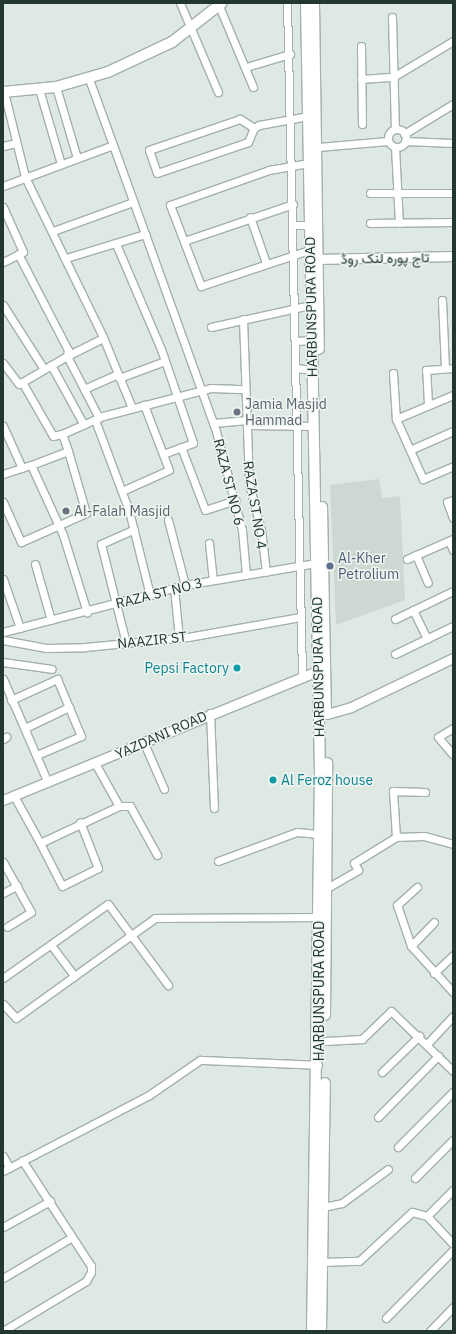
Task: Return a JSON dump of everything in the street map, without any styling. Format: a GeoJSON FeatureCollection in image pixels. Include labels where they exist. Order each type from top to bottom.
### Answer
{"type":"FeatureCollection","features":[{"type":"Feature","properties":{"kind":"main road","name":"HARBUNSPURA ROAD"},"geometry":{"type":"LineString","coordinates":[[306,3],[308,225],[314,304],[326,714],[324,775],[319,834],[323,1207],[322,1262],[317,1327]]}},
{"type":"Feature","properties":{"kind":"main road","name":"HARBUNSPURA ROAD"},"geometry":{"type":"LineString","coordinates":[[314,3],[318,147],[318,259],[312,340],[312,370],[319,508],[316,563],[318,671],[324,775],[326,888],[325,1041],[321,1066],[317,1327]]}},
{"type":"Feature","properties":{"kind":"main road"},"geometry":{"type":"LineString","coordinates":[[3,92],[56,87],[89,79],[138,59],[192,28],[221,4]]}},
{"type":"Feature","properties":{"kind":"street"},"geometry":{"type":"LineString","coordinates":[[180,3],[192,28],[218,92]]}},
{"type":"Feature","properties":{"kind":"street"},"geometry":{"type":"LineString","coordinates":[[287,3],[290,54],[290,118],[302,675]]}},
{"type":"Feature","properties":{"kind":"street"},"geometry":{"type":"LineString","coordinates":[[221,4],[253,87]]}},
{"type":"Feature","properties":{"kind":"street"},"geometry":{"type":"LineString","coordinates":[[392,17],[396,129],[405,137],[453,143]]}},
{"type":"Feature","properties":{"kind":"street"},"geometry":{"type":"LineString","coordinates":[[361,79],[393,78],[453,41]]}},
{"type":"Feature","properties":{"kind":"street"},"geometry":{"type":"LineString","coordinates":[[361,46],[362,124]]}},
{"type":"Feature","properties":{"kind":"street"},"geometry":{"type":"LineString","coordinates":[[246,67],[290,54]]}},
{"type":"Feature","properties":{"kind":"street","name":"RAZA ST NO 6"},"geometry":{"type":"LineString","coordinates":[[89,79],[214,423],[235,500],[246,575]]}},
{"type":"Feature","properties":{"kind":"street"},"geometry":{"type":"LineString","coordinates":[[56,87],[77,158]]}},
{"type":"Feature","properties":{"kind":"street"},"geometry":{"type":"LineString","coordinates":[[39,89],[61,164]]}},
{"type":"Feature","properties":{"kind":"street"},"geometry":{"type":"LineString","coordinates":[[3,92],[25,177],[66,258],[103,338],[132,408]]}},
{"type":"Feature","properties":{"kind":"street"},"geometry":{"type":"LineString","coordinates":[[395,147],[405,137],[453,104]]}},
{"type":"Feature","properties":{"kind":"street"},"geometry":{"type":"LineString","coordinates":[[254,128],[248,142],[157,174],[149,150],[240,119],[254,128],[290,118],[308,116]]}},
{"type":"Feature","properties":{"kind":"street"},"geometry":{"type":"LineString","coordinates":[[388,141],[389,134],[396,129]]}},
{"type":"Feature","properties":{"kind":"street"},"geometry":{"type":"LineString","coordinates":[[318,147],[388,141],[395,147],[399,223]]}},
{"type":"Feature","properties":{"kind":"street"},"geometry":{"type":"LineString","coordinates":[[3,146],[16,143]]}},
{"type":"Feature","properties":{"kind":"street"},"geometry":{"type":"LineString","coordinates":[[3,186],[113,145]]}},
{"type":"Feature","properties":{"kind":"street"},"geometry":{"type":"LineString","coordinates":[[308,163],[292,165],[170,205],[201,286],[266,263],[309,250]]}},
{"type":"Feature","properties":{"kind":"street"},"geometry":{"type":"LineString","coordinates":[[370,193],[397,195],[453,193]]}},
{"type":"Feature","properties":{"kind":"street"},"geometry":{"type":"LineString","coordinates":[[53,231],[133,202]]}},
{"type":"Feature","properties":{"kind":"street"},"geometry":{"type":"LineString","coordinates":[[184,241],[250,217],[293,204]]}},
{"type":"Feature","properties":{"kind":"street"},"geometry":{"type":"LineString","coordinates":[[3,207],[23,252],[3,262]]}},
{"type":"Feature","properties":{"kind":"street"},"geometry":{"type":"LineString","coordinates":[[250,217],[266,263]]}},
{"type":"Feature","properties":{"kind":"street"},"geometry":{"type":"LineString","coordinates":[[370,223],[453,222]]}},
{"type":"Feature","properties":{"kind":"street"},"geometry":{"type":"LineString","coordinates":[[293,225],[308,225]]}},
{"type":"Feature","properties":{"kind":"street"},"geometry":{"type":"LineString","coordinates":[[66,258],[102,244],[116,244],[145,234]]}},
{"type":"Feature","properties":{"kind":"street"},"geometry":{"type":"LineString","coordinates":[[116,244],[165,360],[192,443],[163,454]]}},
{"type":"Feature","properties":{"kind":"street"},"geometry":{"type":"LineString","coordinates":[[18,254],[68,350],[67,356],[97,419],[134,528],[150,595]]}},
{"type":"Feature","properties":{"kind":"street","name":"تاج پورہ لنک روڈ"},"geometry":{"type":"LineString","coordinates":[[318,259],[453,256]]}},
{"type":"Feature","properties":{"kind":"street"},"geometry":{"type":"LineString","coordinates":[[428,404],[426,370],[449,368],[442,300]]}},
{"type":"Feature","properties":{"kind":"street"},"geometry":{"type":"LineString","coordinates":[[211,327],[314,304]]}},
{"type":"Feature","properties":{"kind":"street"},"geometry":{"type":"LineString","coordinates":[[3,305],[44,369]]}},
{"type":"Feature","properties":{"kind":"street","name":"RAZA ST NO 4"},"geometry":{"type":"LineString","coordinates":[[243,319],[248,422],[249,484],[261,530],[266,572]]}},
{"type":"Feature","properties":{"kind":"street"},"geometry":{"type":"LineString","coordinates":[[22,382],[67,356],[103,338]]}},
{"type":"Feature","properties":{"kind":"street"},"geometry":{"type":"LineString","coordinates":[[296,341],[312,340]]}},
{"type":"Feature","properties":{"kind":"street"},"geometry":{"type":"LineString","coordinates":[[84,389],[165,360]]}},
{"type":"Feature","properties":{"kind":"street"},"geometry":{"type":"LineString","coordinates":[[3,363],[22,382],[52,436],[62,434],[97,419],[132,408],[202,390],[246,389]]}},
{"type":"Feature","properties":{"kind":"street"},"geometry":{"type":"LineString","coordinates":[[51,365],[84,425]]}},
{"type":"Feature","properties":{"kind":"street"},"geometry":{"type":"LineString","coordinates":[[296,368],[312,370]]}},
{"type":"Feature","properties":{"kind":"street"},"geometry":{"type":"LineString","coordinates":[[393,373],[396,419],[423,479],[453,466]]}},
{"type":"Feature","properties":{"kind":"street"},"geometry":{"type":"LineString","coordinates":[[396,419],[428,404],[453,395]]}},
{"type":"Feature","properties":{"kind":"street"},"geometry":{"type":"LineString","coordinates":[[122,491],[169,470],[144,405]]}},
{"type":"Feature","properties":{"kind":"street"},"geometry":{"type":"LineString","coordinates":[[214,423],[248,422],[314,426]]}},
{"type":"Feature","properties":{"kind":"street"},"geometry":{"type":"LineString","coordinates":[[3,426],[22,468]]}},
{"type":"Feature","properties":{"kind":"street"},"geometry":{"type":"LineString","coordinates":[[410,450],[453,431]]}},
{"type":"Feature","properties":{"kind":"street"},"geometry":{"type":"LineString","coordinates":[[3,502],[21,542],[86,512],[62,434]]}},
{"type":"Feature","properties":{"kind":"street"},"geometry":{"type":"LineString","coordinates":[[181,447],[205,510],[235,500]]}},
{"type":"Feature","properties":{"kind":"street"},"geometry":{"type":"LineString","coordinates":[[3,474],[31,466],[68,451]]}},
{"type":"Feature","properties":{"kind":"street"},"geometry":{"type":"LineString","coordinates":[[31,466],[58,525],[87,612]]}},
{"type":"Feature","properties":{"kind":"street"},"geometry":{"type":"LineString","coordinates":[[448,500],[453,518]]}},
{"type":"Feature","properties":{"kind":"street"},"geometry":{"type":"LineString","coordinates":[[168,520],[185,585]]}},
{"type":"Feature","properties":{"kind":"street"},"geometry":{"type":"LineString","coordinates":[[126,643],[119,603],[101,544],[134,528]]}},
{"type":"Feature","properties":{"kind":"street"},"geometry":{"type":"LineString","coordinates":[[407,559],[451,540],[453,550]]}},
{"type":"Feature","properties":{"kind":"street"},"geometry":{"type":"LineString","coordinates":[[209,544],[213,580]]}},
{"type":"Feature","properties":{"kind":"street"},"geometry":{"type":"LineString","coordinates":[[416,555],[428,583]]}},
{"type":"Feature","properties":{"kind":"street","name":"RAZA ST NO 3"},"geometry":{"type":"LineString","coordinates":[[3,632],[87,612],[185,585],[300,567],[316,563]]}},
{"type":"Feature","properties":{"kind":"street"},"geometry":{"type":"LineString","coordinates":[[35,564],[51,620]]}},
{"type":"Feature","properties":{"kind":"street"},"geometry":{"type":"LineString","coordinates":[[3,579],[20,628]]}},
{"type":"Feature","properties":{"kind":"street"},"geometry":{"type":"LineString","coordinates":[[174,588],[179,638]]}},
{"type":"Feature","properties":{"kind":"street"},"geometry":{"type":"LineString","coordinates":[[395,619],[453,591]]}},
{"type":"Feature","properties":{"kind":"street"},"geometry":{"type":"LineString","coordinates":[[413,610],[427,639]]}},
{"type":"Feature","properties":{"kind":"street","name":"NAAZIR ST"},"geometry":{"type":"LineString","coordinates":[[3,640],[46,648],[126,643],[179,638],[300,616]]}},
{"type":"Feature","properties":{"kind":"street"},"geometry":{"type":"LineString","coordinates":[[395,654],[453,626]]}},
{"type":"Feature","properties":{"kind":"street"},"geometry":{"type":"LineString","coordinates":[[326,714],[352,707],[453,658]]}},
{"type":"Feature","properties":{"kind":"street"},"geometry":{"type":"LineString","coordinates":[[3,662],[52,669]]}},
{"type":"Feature","properties":{"kind":"street","name":"YAZDANI ROAD"},"geometry":{"type":"LineString","coordinates":[[3,800],[144,743],[210,713],[302,675],[318,671]]}},
{"type":"Feature","properties":{"kind":"street"},"geometry":{"type":"LineString","coordinates":[[3,679],[48,783]]}},
{"type":"Feature","properties":{"kind":"street"},"geometry":{"type":"LineString","coordinates":[[11,700],[57,679],[81,736],[37,755]]}},
{"type":"Feature","properties":{"kind":"street"},"geometry":{"type":"LineString","coordinates":[[25,728],[69,707]]}},
{"type":"Feature","properties":{"kind":"street"},"geometry":{"type":"LineString","coordinates":[[210,713],[214,808]]}},
{"type":"Feature","properties":{"kind":"street"},"geometry":{"type":"LineString","coordinates":[[452,752],[438,737],[453,728]]}},
{"type":"Feature","properties":{"kind":"street"},"geometry":{"type":"LineString","coordinates":[[144,743],[164,789]]}},
{"type":"Feature","properties":{"kind":"street"},"geometry":{"type":"LineString","coordinates":[[95,763],[119,806]]}},
{"type":"Feature","properties":{"kind":"street"},"geometry":{"type":"LineString","coordinates":[[396,837],[393,791],[425,792]]}},
{"type":"Feature","properties":{"kind":"street"},"geometry":{"type":"LineString","coordinates":[[14,796],[40,842],[62,886],[98,868],[80,822]]}},
{"type":"Feature","properties":{"kind":"street"},"geometry":{"type":"LineString","coordinates":[[40,842],[80,822],[119,806],[130,806],[157,855]]}},
{"type":"Feature","properties":{"kind":"street"},"geometry":{"type":"LineString","coordinates":[[218,861],[297,832],[319,834]]}},
{"type":"Feature","properties":{"kind":"street"},"geometry":{"type":"LineString","coordinates":[[326,888],[358,870],[354,863],[396,837],[424,836],[453,844]]}},
{"type":"Feature","properties":{"kind":"street"},"geometry":{"type":"LineString","coordinates":[[3,862],[30,912],[7,927]]}},
{"type":"Feature","properties":{"kind":"street"},"geometry":{"type":"LineString","coordinates":[[3,893],[16,886]]}},
{"type":"Feature","properties":{"kind":"street"},"geometry":{"type":"LineString","coordinates":[[417,887],[397,906],[411,946],[434,973],[453,992]]}},
{"type":"Feature","properties":{"kind":"street"},"geometry":{"type":"LineString","coordinates":[[3,978],[108,904],[132,934],[168,985]]}},
{"type":"Feature","properties":{"kind":"street"},"geometry":{"type":"LineString","coordinates":[[3,1004],[16,1018],[132,934],[163,917],[319,917]]}},
{"type":"Feature","properties":{"kind":"street"},"geometry":{"type":"LineString","coordinates":[[411,946],[434,922]]}},
{"type":"Feature","properties":{"kind":"street"},"geometry":{"type":"LineString","coordinates":[[51,945],[74,976]]}},
{"type":"Feature","properties":{"kind":"street"},"geometry":{"type":"LineString","coordinates":[[434,973],[453,955]]}},
{"type":"Feature","properties":{"kind":"street"},"geometry":{"type":"LineString","coordinates":[[325,1041],[362,1039],[391,1011],[419,1036],[453,1071]]}},
{"type":"Feature","properties":{"kind":"street"},"geometry":{"type":"LineString","coordinates":[[426,1044],[453,1016]]}},
{"type":"Feature","properties":{"kind":"street"},"geometry":{"type":"LineString","coordinates":[[382,1072],[419,1036]]}},
{"type":"Feature","properties":{"kind":"street"},"geometry":{"type":"LineString","coordinates":[[378,1117],[438,1056]]}},
{"type":"Feature","properties":{"kind":"street"},"geometry":{"type":"LineString","coordinates":[[3,1156],[6,1169],[149,1095],[200,1060],[321,1066]]}},
{"type":"Feature","properties":{"kind":"street"},"geometry":{"type":"LineString","coordinates":[[398,1147],[453,1092]]}},
{"type":"Feature","properties":{"kind":"street"},"geometry":{"type":"LineString","coordinates":[[415,1178],[453,1140]]}},
{"type":"Feature","properties":{"kind":"street"},"geometry":{"type":"LineString","coordinates":[[3,1331],[86,1281],[91,1266],[22,1160]]}},
{"type":"Feature","properties":{"kind":"street"},"geometry":{"type":"LineString","coordinates":[[323,1207],[342,1203],[388,1169]]}},
{"type":"Feature","properties":{"kind":"street"},"geometry":{"type":"LineString","coordinates":[[427,1216],[453,1190]]}},
{"type":"Feature","properties":{"kind":"street"},"geometry":{"type":"LineString","coordinates":[[3,1227],[50,1201]]}},
{"type":"Feature","properties":{"kind":"street"},"geometry":{"type":"LineString","coordinates":[[322,1262],[358,1261],[412,1212],[427,1216],[453,1244]]}},
{"type":"Feature","properties":{"kind":"street"},"geometry":{"type":"LineString","coordinates":[[3,1278],[72,1237]]}},
{"type":"Feature","properties":{"kind":"street"},"geometry":{"type":"LineString","coordinates":[[386,1318],[453,1250]]}},
{"type":"Feature","properties":{"kind":"street"},"geometry":{"type":"LineString","coordinates":[[430,1331],[453,1307]]}},
{"type":"Feature","properties":{"kind":"shaded area"},"geometry":{"type":"Polygon","coordinates":[[[379,479],[382,498],[400,496],[405,600],[336,625],[330,485],[379,479]]]}},
{"type":"Feature","properties":{"kind":"place","name":"Jamia Masjid Hammad"},"geometry":{"type":"Point","coordinates":[237,412]}},
{"type":"Feature","properties":{"kind":"place","name":"Al-Falah Masjid"},"geometry":{"type":"Point","coordinates":[66,511]}},
{"type":"Feature","properties":{"kind":"place","name":"Al-Kher Petrolium"},"geometry":{"type":"Point","coordinates":[330,566]}},
{"type":"Feature","properties":{"kind":"place","name":"Pepsi Factory"},"geometry":{"type":"Point","coordinates":[237,668]}},
{"type":"Feature","properties":{"kind":"place","name":"Al Feroz house"},"geometry":{"type":"Point","coordinates":[273,780]}}]}
